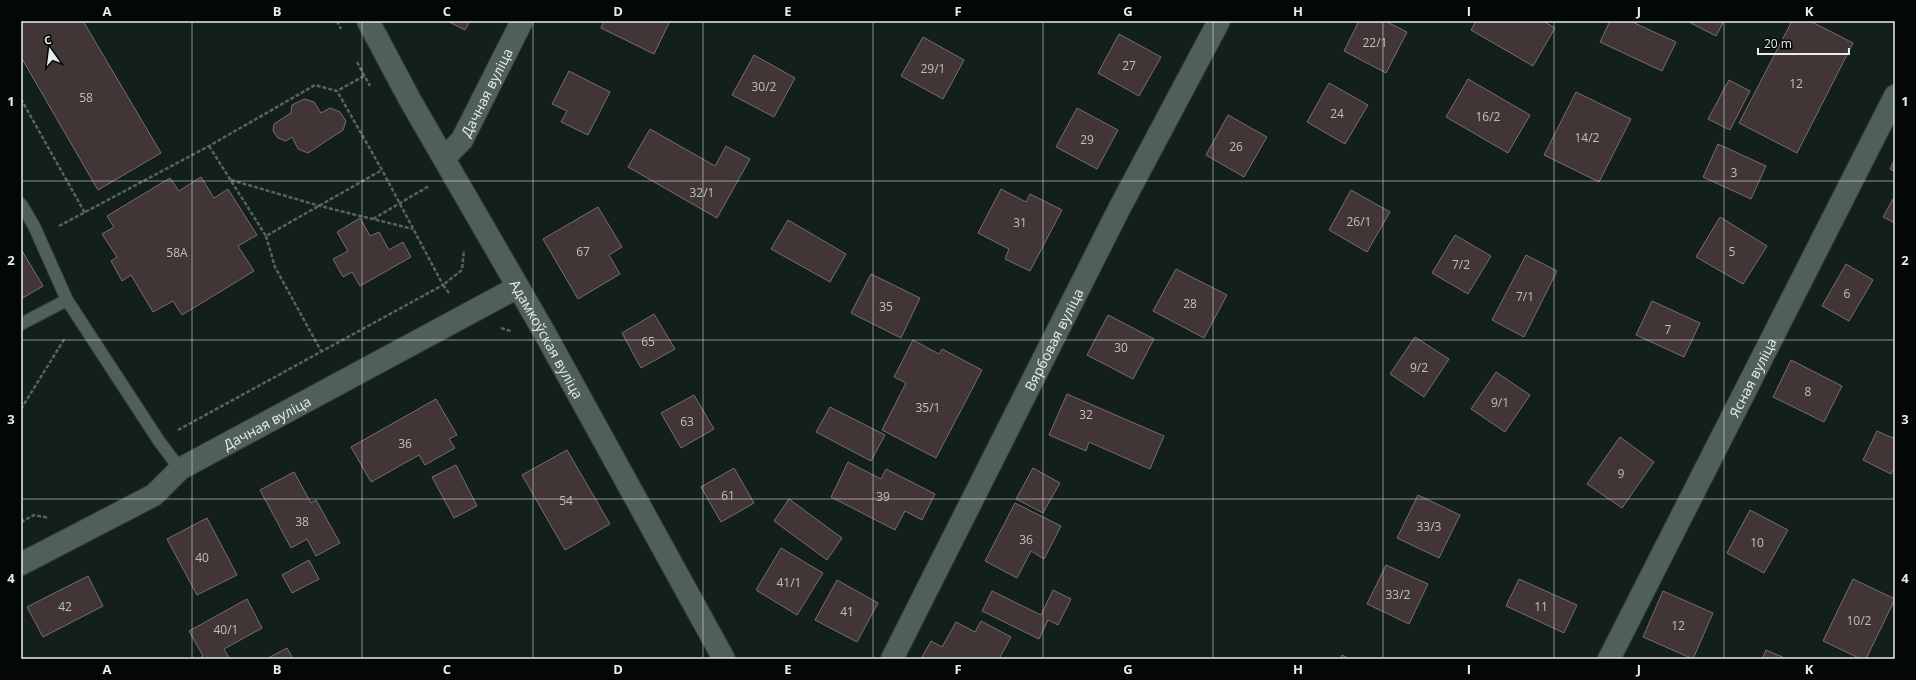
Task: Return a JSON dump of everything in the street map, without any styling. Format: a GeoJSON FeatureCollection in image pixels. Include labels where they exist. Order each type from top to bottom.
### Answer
{"type":"FeatureCollection","features":[{"type":"Feature","properties":{"kind":"street","name":"Адамкоўская вуліца"},"geometry":{"type":"LineString","coordinates":[[368,21],[410,100],[518,287],[724,659]]}},
{"type":"Feature","properties":{"kind":"street","name":"Дачная вуліца"},"geometry":{"type":"LineString","coordinates":[[444,158],[462,140],[522,21]]}},
{"type":"Feature","properties":{"kind":"street","name":"Вярбовая вуліца"},"geometry":{"type":"LineString","coordinates":[[892,659],[1119,209],[1219,21]]}},
{"type":"Feature","properties":{"kind":"street","name":"Ясная вуліца"},"geometry":{"type":"LineString","coordinates":[[1609,659],[1895,96]]}},
{"type":"Feature","properties":{"kind":"street","name":"Дачная вуліца"},"geometry":{"type":"LineString","coordinates":[[21,564],[154,495],[180,469],[518,287]]}},
{"type":"Feature","properties":{"kind":"lane"},"geometry":{"type":"LineString","coordinates":[[21,204],[34,226],[67,300],[159,441],[180,469]]}},
{"type":"Feature","properties":{"kind":"lane"},"geometry":{"type":"LineString","coordinates":[[21,324],[67,300]]}},
{"type":"Feature","properties":{"kind":"path"},"geometry":{"type":"LineString","coordinates":[[34,226],[59,226],[209,146],[315,86],[337,91],[364,76]]}},
{"type":"Feature","properties":{"kind":"path"},"geometry":{"type":"LineString","coordinates":[[159,441],[443,285],[382,170],[337,91]]}},
{"type":"Feature","properties":{"kind":"path"},"geometry":{"type":"LineString","coordinates":[[21,98],[85,213]]}},
{"type":"Feature","properties":{"kind":"path"},"geometry":{"type":"LineString","coordinates":[[209,146],[266,236],[276,267],[321,351]]}},
{"type":"Feature","properties":{"kind":"path"},"geometry":{"type":"LineString","coordinates":[[266,236],[382,170]]}},
{"type":"Feature","properties":{"kind":"path"},"geometry":{"type":"LineString","coordinates":[[230,180],[320,206],[413,229]]}},
{"type":"Feature","properties":{"kind":"path"},"geometry":{"type":"LineString","coordinates":[[373,220],[429,186]]}},
{"type":"Feature","properties":{"kind":"path"},"geometry":{"type":"LineString","coordinates":[[21,409],[52,356],[80,318]]}},
{"type":"Feature","properties":{"kind":"path"},"geometry":{"type":"LineString","coordinates":[[21,522],[34,515],[55,519]]}},
{"type":"Feature","properties":{"kind":"building"},"geometry":{"type":"Polygon","coordinates":[[[21,21],[83,21],[161,153],[98,190],[21,57],[21,21]]]}},
{"type":"Feature","properties":{"kind":"building"},"geometry":{"type":"Polygon","coordinates":[[[447,21],[470,21],[465,30],[447,21]]]}},
{"type":"Feature","properties":{"kind":"building"},"geometry":{"type":"Polygon","coordinates":[[[604,21],[670,21],[654,54],[601,28],[604,21]]]}},
{"type":"Feature","properties":{"kind":"building"},"geometry":{"type":"Polygon","coordinates":[[[1359,21],[1385,21],[1407,32],[1386,73],[1344,51],[1359,21]]]}},
{"type":"Feature","properties":{"kind":"building"},"geometry":{"type":"Polygon","coordinates":[[[1476,21],[1543,21],[1555,28],[1533,66],[1471,30],[1476,21]]]}},
{"type":"Feature","properties":{"kind":"building"},"geometry":{"type":"Polygon","coordinates":[[[1610,21],[1630,21],[1676,42],[1662,71],[1600,42],[1610,21]]]}},
{"type":"Feature","properties":{"kind":"building"},"geometry":{"type":"Polygon","coordinates":[[[1687,21],[1724,21],[1716,36],[1687,21]]]}},
{"type":"Feature","properties":{"kind":"building"},"geometry":{"type":"Polygon","coordinates":[[[1792,21],[1810,21],[1853,43],[1797,153],[1739,123],[1792,21]]]}},
{"type":"Feature","properties":{"kind":"building"},"geometry":{"type":"Polygon","coordinates":[[[1119,34],[1161,57],[1139,96],[1098,73],[1119,34]]]}},
{"type":"Feature","properties":{"kind":"building"},"geometry":{"type":"Polygon","coordinates":[[[923,37],[964,60],[943,99],[901,76],[923,37]]]}},
{"type":"Feature","properties":{"kind":"building"},"geometry":{"type":"Polygon","coordinates":[[[754,55],[795,78],[774,117],[732,95],[754,55]]]}},
{"type":"Feature","properties":{"kind":"building"},"geometry":{"type":"Polygon","coordinates":[[[569,71],[610,92],[588,135],[561,122],[567,111],[552,104],[569,71]]]}},
{"type":"Feature","properties":{"kind":"building"},"geometry":{"type":"Polygon","coordinates":[[[1468,79],[1530,115],[1508,153],[1446,117],[1468,79]]]}},
{"type":"Feature","properties":{"kind":"building"},"geometry":{"type":"Polygon","coordinates":[[[1729,80],[1750,91],[1730,130],[1708,119],[1729,80]]]}},
{"type":"Feature","properties":{"kind":"building"},"geometry":{"type":"Polygon","coordinates":[[[1329,83],[1368,105],[1345,144],[1307,122],[1329,83]]]}},
{"type":"Feature","properties":{"kind":"building"},"geometry":{"type":"Polygon","coordinates":[[[1576,92],[1631,119],[1599,182],[1544,155],[1576,92]]]}},
{"type":"Feature","properties":{"kind":"building"},"geometry":{"type":"Polygon","coordinates":[[[304,99],[314,102],[321,113],[330,108],[340,112],[346,121],[343,130],[308,153],[298,149],[292,137],[286,141],[278,138],[273,131],[274,124],[291,113],[292,105],[304,99]]]}},
{"type":"Feature","properties":{"kind":"building"},"geometry":{"type":"Polygon","coordinates":[[[1077,108],[1118,130],[1097,169],[1056,147],[1077,108]]]}},
{"type":"Feature","properties":{"kind":"building"},"geometry":{"type":"Polygon","coordinates":[[[1228,115],[1267,137],[1244,177],[1206,155],[1228,115]]]}},
{"type":"Feature","properties":{"kind":"building"},"geometry":{"type":"Polygon","coordinates":[[[650,129],[715,166],[726,146],[750,159],[717,218],[628,167],[650,129]]]}},
{"type":"Feature","properties":{"kind":"building"},"geometry":{"type":"Polygon","coordinates":[[[1718,144],[1766,166],[1751,199],[1703,177],[1718,144]]]}},
{"type":"Feature","properties":{"kind":"building"},"geometry":{"type":"Polygon","coordinates":[[[1895,159],[1895,172],[1890,169],[1895,159]]]}},
{"type":"Feature","properties":{"kind":"building"},"geometry":{"type":"Polygon","coordinates":[[[201,177],[214,198],[228,189],[257,235],[238,246],[254,271],[182,315],[173,301],[153,312],[131,275],[122,281],[111,261],[117,257],[102,234],[114,227],[107,216],[170,178],[179,191],[201,177]]]}},
{"type":"Feature","properties":{"kind":"building"},"geometry":{"type":"Polygon","coordinates":[[[1001,189],[1026,202],[1030,194],[1062,210],[1030,271],[1005,259],[1009,249],[978,233],[1001,189]]]}},
{"type":"Feature","properties":{"kind":"building"},"geometry":{"type":"Polygon","coordinates":[[[1351,190],[1390,212],[1367,252],[1329,230],[1351,190]]]}},
{"type":"Feature","properties":{"kind":"building"},"geometry":{"type":"Polygon","coordinates":[[[1893,199],[1895,199],[1895,223],[1883,217],[1893,199]]]}},
{"type":"Feature","properties":{"kind":"building"},"geometry":{"type":"Polygon","coordinates":[[[598,207],[622,247],[609,255],[620,274],[578,299],[543,239],[598,207]]]}},
{"type":"Feature","properties":{"kind":"building"},"geometry":{"type":"Polygon","coordinates":[[[1720,217],[1767,246],[1743,284],[1696,257],[1720,217]]]}},
{"type":"Feature","properties":{"kind":"building"},"geometry":{"type":"Polygon","coordinates":[[[360,218],[370,236],[379,232],[389,250],[403,242],[411,257],[360,286],[352,272],[343,277],[333,259],[348,251],[337,232],[360,218]]]}},
{"type":"Feature","properties":{"kind":"building"},"geometry":{"type":"Polygon","coordinates":[[[788,220],[846,254],[830,282],[771,249],[788,220]]]}},
{"type":"Feature","properties":{"kind":"building"},"geometry":{"type":"Polygon","coordinates":[[[1455,235],[1491,256],[1468,294],[1432,273],[1455,235]]]}},
{"type":"Feature","properties":{"kind":"building"},"geometry":{"type":"Polygon","coordinates":[[[21,249],[43,286],[21,299],[21,249]]]}},
{"type":"Feature","properties":{"kind":"building"},"geometry":{"type":"Polygon","coordinates":[[[1526,255],[1557,271],[1524,337],[1492,320],[1526,255]]]}},
{"type":"Feature","properties":{"kind":"building"},"geometry":{"type":"Polygon","coordinates":[[[1846,264],[1873,280],[1849,321],[1822,306],[1846,264]]]}},
{"type":"Feature","properties":{"kind":"building"},"geometry":{"type":"Polygon","coordinates":[[[1176,269],[1227,295],[1204,338],[1153,311],[1176,269]]]}},
{"type":"Feature","properties":{"kind":"building"},"geometry":{"type":"Polygon","coordinates":[[[871,274],[920,298],[901,338],[851,313],[871,274]]]}},
{"type":"Feature","properties":{"kind":"building"},"geometry":{"type":"Polygon","coordinates":[[[1652,301],[1700,323],[1684,357],[1636,335],[1652,301]]]}},
{"type":"Feature","properties":{"kind":"building"},"geometry":{"type":"Polygon","coordinates":[[[654,314],[675,349],[641,368],[622,333],[654,314]]]}},
{"type":"Feature","properties":{"kind":"building"},"geometry":{"type":"Polygon","coordinates":[[[1108,315],[1154,339],[1133,379],[1087,355],[1108,315]]]}},
{"type":"Feature","properties":{"kind":"building"},"geometry":{"type":"Polygon","coordinates":[[[1415,337],[1449,359],[1424,397],[1390,374],[1415,337]]]}},
{"type":"Feature","properties":{"kind":"building"},"geometry":{"type":"Polygon","coordinates":[[[913,340],[939,354],[942,349],[982,370],[936,458],[882,430],[906,383],[894,377],[913,340]]]}},
{"type":"Feature","properties":{"kind":"building"},"geometry":{"type":"Polygon","coordinates":[[[1791,360],[1842,386],[1824,422],[1773,397],[1791,360]]]}},
{"type":"Feature","properties":{"kind":"building"},"geometry":{"type":"Polygon","coordinates":[[[1496,372],[1530,395],[1505,432],[1471,409],[1496,372]]]}},
{"type":"Feature","properties":{"kind":"building"},"geometry":{"type":"Polygon","coordinates":[[[1067,394],[1164,436],[1150,469],[1089,442],[1086,451],[1049,435],[1067,394]]]}},
{"type":"Feature","properties":{"kind":"building"},"geometry":{"type":"Polygon","coordinates":[[[694,395],[714,429],[681,448],[661,413],[694,395]]]}},
{"type":"Feature","properties":{"kind":"building"},"geometry":{"type":"Polygon","coordinates":[[[436,399],[457,435],[449,439],[455,448],[425,465],[419,455],[371,482],[351,447],[436,399]]]}},
{"type":"Feature","properties":{"kind":"building"},"geometry":{"type":"Polygon","coordinates":[[[830,407],[885,435],[871,461],[816,432],[830,407]]]}},
{"type":"Feature","properties":{"kind":"building"},"geometry":{"type":"Polygon","coordinates":[[[1877,431],[1895,439],[1895,467],[1891,474],[1863,460],[1877,431]]]}},
{"type":"Feature","properties":{"kind":"building"},"geometry":{"type":"Polygon","coordinates":[[[1620,437],[1654,462],[1622,508],[1587,484],[1620,437]]]}},
{"type":"Feature","properties":{"kind":"building"},"geometry":{"type":"Polygon","coordinates":[[[567,450],[610,524],[565,550],[522,475],[567,450]]]}},
{"type":"Feature","properties":{"kind":"building"},"geometry":{"type":"Polygon","coordinates":[[[848,462],[881,479],[886,469],[935,494],[922,520],[905,511],[895,530],[831,497],[848,462]]]}},
{"type":"Feature","properties":{"kind":"building"},"geometry":{"type":"Polygon","coordinates":[[[456,465],[477,506],[454,518],[432,477],[456,465]]]}},
{"type":"Feature","properties":{"kind":"building"},"geometry":{"type":"Polygon","coordinates":[[[734,468],[754,503],[721,522],[701,487],[734,468]]]}},
{"type":"Feature","properties":{"kind":"building"},"geometry":{"type":"Polygon","coordinates":[[[1033,468],[1060,483],[1043,513],[1016,499],[1033,468]]]}},
{"type":"Feature","properties":{"kind":"building"},"geometry":{"type":"Polygon","coordinates":[[[294,472],[311,503],[316,500],[340,543],[316,556],[307,539],[291,548],[260,490],[294,472]]]}},
{"type":"Feature","properties":{"kind":"building"},"geometry":{"type":"Polygon","coordinates":[[[1418,495],[1460,515],[1439,558],[1397,538],[1418,495]]]}},
{"type":"Feature","properties":{"kind":"building"},"geometry":{"type":"Polygon","coordinates":[[[789,499],[842,538],[827,560],[774,521],[789,499]]]}},
{"type":"Feature","properties":{"kind":"building"},"geometry":{"type":"Polygon","coordinates":[[[1015,503],[1061,526],[1044,559],[1031,551],[1017,578],[985,561],[1015,503]]]}},
{"type":"Feature","properties":{"kind":"building"},"geometry":{"type":"Polygon","coordinates":[[[1750,510],[1788,530],[1764,573],[1727,553],[1750,510]]]}},
{"type":"Feature","properties":{"kind":"building"},"geometry":{"type":"Polygon","coordinates":[[[207,518],[237,575],[197,595],[167,539],[207,518]]]}},
{"type":"Feature","properties":{"kind":"building"},"geometry":{"type":"Polygon","coordinates":[[[781,548],[823,573],[797,615],[756,590],[781,548]]]}},
{"type":"Feature","properties":{"kind":"building"},"geometry":{"type":"Polygon","coordinates":[[[309,560],[319,579],[292,593],[282,575],[309,560]]]}},
{"type":"Feature","properties":{"kind":"building"},"geometry":{"type":"Polygon","coordinates":[[[1386,565],[1428,584],[1409,624],[1367,604],[1386,565]]]}},
{"type":"Feature","properties":{"kind":"building"},"geometry":{"type":"Polygon","coordinates":[[[88,576],[103,606],[43,637],[27,607],[88,576]]]}},
{"type":"Feature","properties":{"kind":"building"},"geometry":{"type":"Polygon","coordinates":[[[1519,579],[1577,605],[1564,633],[1506,606],[1519,579]]]}},
{"type":"Feature","properties":{"kind":"building"},"geometry":{"type":"Polygon","coordinates":[[[1853,579],[1895,599],[1866,659],[1861,659],[1823,641],[1853,579]]]}},
{"type":"Feature","properties":{"kind":"building"},"geometry":{"type":"Polygon","coordinates":[[[837,580],[878,603],[857,642],[815,620],[837,580]]]}},
{"type":"Feature","properties":{"kind":"building"},"geometry":{"type":"Polygon","coordinates":[[[1053,590],[1071,599],[1058,625],[1048,620],[1039,639],[982,611],[992,591],[1041,615],[1053,590]]]}},
{"type":"Feature","properties":{"kind":"building"},"geometry":{"type":"Polygon","coordinates":[[[1663,591],[1713,613],[1693,659],[1643,637],[1663,591]]]}},
{"type":"Feature","properties":{"kind":"building"},"geometry":{"type":"Polygon","coordinates":[[[247,599],[262,628],[224,649],[230,659],[198,659],[203,656],[189,631],[247,599]]]}},
{"type":"Feature","properties":{"kind":"building"},"geometry":{"type":"Polygon","coordinates":[[[981,621],[1011,637],[999,659],[921,659],[931,641],[942,647],[956,622],[975,632],[981,621]]]}},
{"type":"Feature","properties":{"kind":"building"},"geometry":{"type":"Polygon","coordinates":[[[287,648],[293,659],[268,659],[268,658],[287,648]]]}},
{"type":"Feature","properties":{"kind":"building"},"geometry":{"type":"Polygon","coordinates":[[[1766,650],[1787,659],[1762,659],[1766,650]]]}},
{"type":"Feature","properties":{"kind":"building"},"geometry":{"type":"Polygon","coordinates":[[[1342,655],[1349,659],[1340,659],[1342,655]]]}}]}
